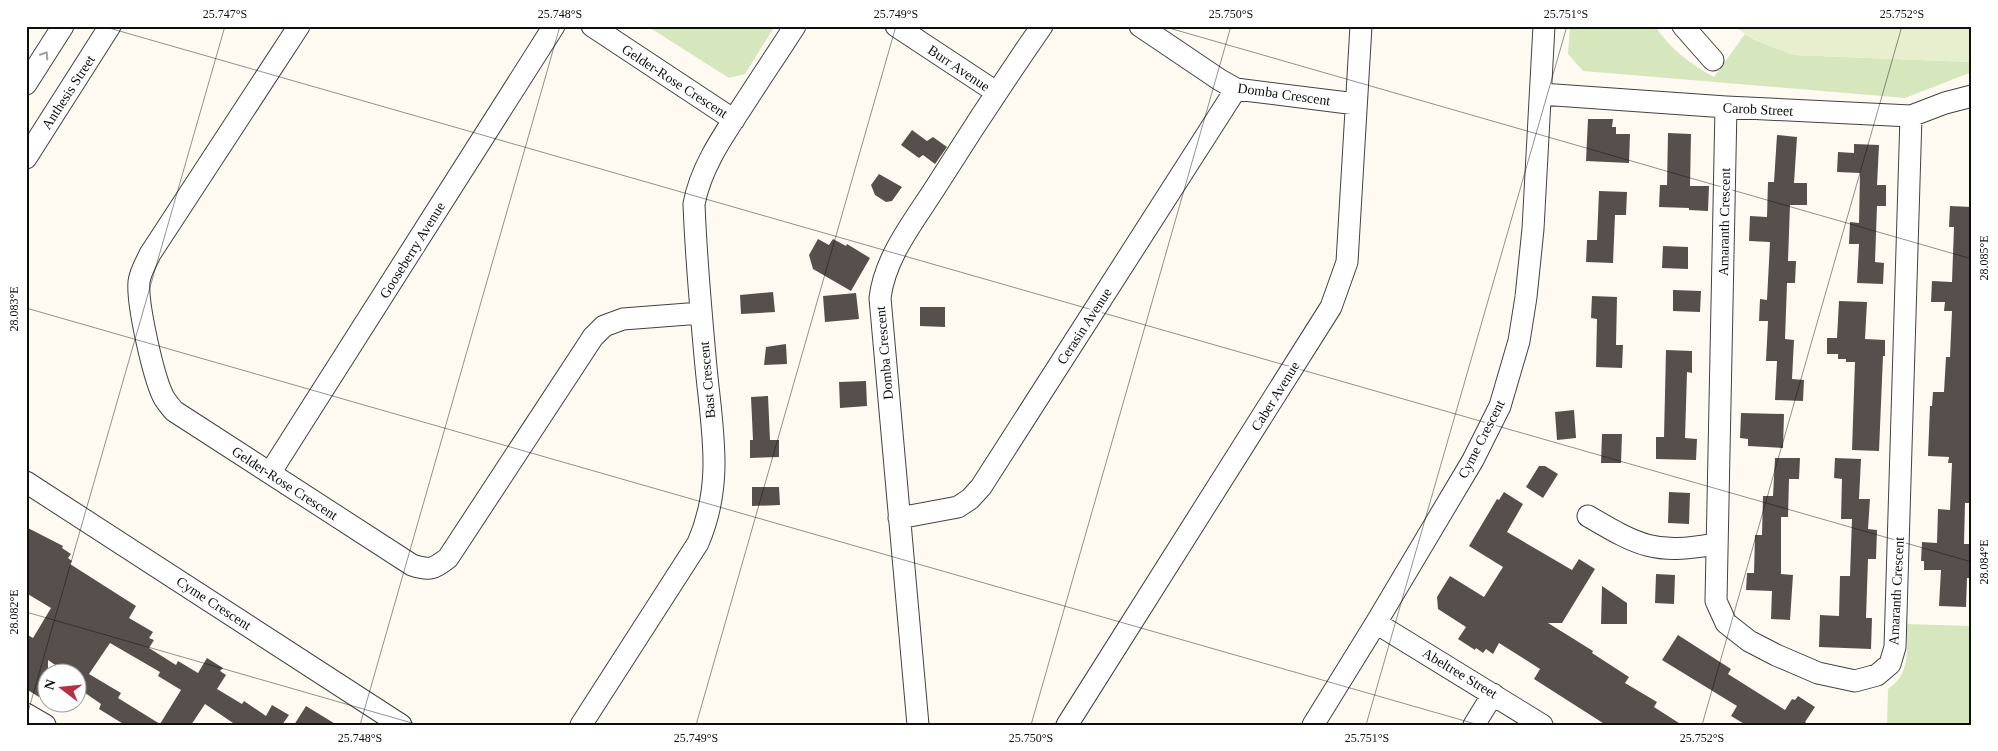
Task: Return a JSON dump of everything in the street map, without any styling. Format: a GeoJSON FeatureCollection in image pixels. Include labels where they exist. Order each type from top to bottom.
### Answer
{"type":"FeatureCollection","features":[{"type":"Feature","properties":{"kind":"street"},"geometry":{"type":"LineString","coordinates":[[26,84],[63,26]]}},
{"type":"Feature","properties":{"kind":"street","name":"Anthesis Street"},"geometry":{"type":"LineString","coordinates":[[26,158],[110,26]]}},
{"type":"Feature","properties":{"kind":"street","name":"Gelder-Rose Crescent"},"geometry":{"type":"LineString","coordinates":[[299,26],[150,254],[139,281],[139,297],[148,347],[166,402],[174,411],[412,566],[425,570],[438,567],[448,558],[598,331],[604,326],[624,319],[701,314]]}},
{"type":"Feature","properties":{"kind":"street","name":"Gooseberry Avenue"},"geometry":{"type":"LineString","coordinates":[[270,473],[554,26]]}},
{"type":"Feature","properties":{"kind":"street","name":"Gelder-Rose Crescent"},"geometry":{"type":"LineString","coordinates":[[592,26],[734,120]]}},
{"type":"Feature","properties":{"kind":"street","name":"Bast Crescent"},"geometry":{"type":"LineString","coordinates":[[581,725],[698,543],[707,522],[714,490],[714,461],[701,314],[694,204],[697,188],[708,162],[795,26]]}},
{"type":"Feature","properties":{"kind":"street","name":"Burr Avenue"},"geometry":{"type":"LineString","coordinates":[[896,26],[996,92]]}},
{"type":"Feature","properties":{"kind":"street","name":"Domba Crescent"},"geometry":{"type":"LineString","coordinates":[[918,725],[880,298],[882,283],[895,251],[996,92],[1042,26]]}},
{"type":"Feature","properties":{"kind":"street","name":"Domba Crescent"},"geometry":{"type":"LineString","coordinates":[[1140,26],[1236,89],[1356,104]]}},
{"type":"Feature","properties":{"kind":"street","name":"Caber Avenue"},"geometry":{"type":"LineString","coordinates":[[1067,725],[1331,308],[1347,262],[1362,26]]}},
{"type":"Feature","properties":{"kind":"street","name":"Cyme Crescent"},"geometry":{"type":"LineString","coordinates":[[1313,725],[1473,460],[1500,406],[1511,373],[1519,342],[1526,297],[1533,229],[1544,26]]}},
{"type":"Feature","properties":{"kind":"street"},"geometry":{"type":"LineString","coordinates":[[1684,26],[1713,60]]}},
{"type":"Feature","properties":{"kind":"street","name":"Cerasin Avenue"},"geometry":{"type":"LineString","coordinates":[[899,518],[958,507],[970,499],[981,486],[1236,89]]}},
{"type":"Feature","properties":{"kind":"street","name":"Carob Street"},"geometry":{"type":"LineString","coordinates":[[1541,94],[1726,107],[1911,116],[1945,103],[1972,96]]}},
{"type":"Feature","properties":{"kind":"street","name":"Amaranth Crescent"},"geometry":{"type":"LineString","coordinates":[[1726,107],[1715,544],[1716,601],[1726,624],[1750,641],[1776,655],[1818,673],[1855,682],[1877,675],[1890,664],[1895,647],[1911,116]]}},
{"type":"Feature","properties":{"kind":"street","name":"Cyme Crescent"},"geometry":{"type":"LineString","coordinates":[[26,482],[401,725]]}},
{"type":"Feature","properties":{"kind":"street"},"geometry":{"type":"LineString","coordinates":[[1588,516],[1621,536],[1656,548],[1681,549],[1715,544]]}},
{"type":"Feature","properties":{"kind":"street","name":"Abeltree Street"},"geometry":{"type":"LineString","coordinates":[[1376,623],[1542,725]]}},
{"type":"Feature","properties":{"kind":"street"},"geometry":{"type":"LineString","coordinates":[[1474,725],[1493,694]]}},
{"type":"Feature","properties":{"kind":"street"},"geometry":{"type":"LineString","coordinates":[[26,714],[45,725]]}},
{"type":"Feature","properties":{"kind":"green space"},"geometry":{"type":"Polygon","coordinates":[[[647,26],[775,26],[745,74],[729,78],[647,26]]]}},
{"type":"Feature","properties":{"kind":"green space"},"geometry":{"type":"Polygon","coordinates":[[[1570,26],[1655,26],[1667,42],[1681,55],[1714,77],[1745,34],[1755,40],[1794,55],[1972,62],[1972,72],[1905,98],[1583,71],[1568,54],[1570,26]]]}},
{"type":"Feature","properties":{"kind":"green space"},"geometry":{"type":"Polygon","coordinates":[[[1735,26],[1972,26],[1972,62],[1794,55],[1756,40],[1735,26]]]}},
{"type":"Feature","properties":{"kind":"green space"},"geometry":{"type":"Polygon","coordinates":[[[1907,624],[1972,626],[1972,725],[1887,725],[1888,689],[1901,676],[1906,660],[1907,624]]]}},
{"type":"Feature","properties":{"kind":"building"},"geometry":{"type":"Polygon","coordinates":[[[1588,119],[1613,119],[1612,127],[1616,127],[1616,134],[1630,134],[1629,163],[1586,161],[1588,119]]]}},
{"type":"Feature","properties":{"kind":"building"},"geometry":{"type":"Polygon","coordinates":[[[912,130],[927,141],[933,137],[947,147],[935,164],[923,155],[919,158],[901,145],[912,130]]]}},
{"type":"Feature","properties":{"kind":"building"},"geometry":{"type":"Polygon","coordinates":[[[1668,133],[1691,134],[1690,186],[1709,186],[1708,211],[1659,207],[1660,185],[1667,185],[1668,133]]]}},
{"type":"Feature","properties":{"kind":"building"},"geometry":{"type":"Polygon","coordinates":[[[1777,135],[1797,137],[1794,183],[1807,183],[1807,205],[1790,205],[1788,261],[1796,261],[1795,283],[1787,283],[1785,339],[1794,340],[1792,379],[1804,380],[1803,401],[1775,400],[1777,361],[1766,361],[1768,321],[1759,321],[1760,299],[1767,300],[1770,242],[1749,241],[1750,216],[1767,217],[1768,182],[1774,182],[1777,135]]]}},
{"type":"Feature","properties":{"kind":"building"},"geometry":{"type":"Polygon","coordinates":[[[1854,144],[1879,145],[1877,185],[1886,185],[1886,206],[1877,206],[1875,262],[1884,263],[1883,284],[1857,283],[1859,244],[1849,244],[1850,222],[1859,223],[1860,173],[1837,172],[1838,152],[1854,153],[1854,144]]]}},
{"type":"Feature","properties":{"kind":"building"},"geometry":{"type":"Polygon","coordinates":[[[879,174],[902,187],[892,201],[886,202],[875,195],[871,185],[879,174]]]}},
{"type":"Feature","properties":{"kind":"building"},"geometry":{"type":"Polygon","coordinates":[[[1599,191],[1627,192],[1626,215],[1615,215],[1613,263],[1586,262],[1587,240],[1597,240],[1599,191]]]}},
{"type":"Feature","properties":{"kind":"building"},"geometry":{"type":"Polygon","coordinates":[[[1950,206],[1972,207],[1972,503],[1965,503],[1964,544],[1972,544],[1972,578],[1967,578],[1966,607],[1939,606],[1941,570],[1924,570],[1924,561],[1921,561],[1922,542],[1937,543],[1938,509],[1950,510],[1952,463],[1948,463],[1949,457],[1928,456],[1930,406],[1932,406],[1933,392],[1944,392],[1946,357],[1950,357],[1952,311],[1944,311],[1945,302],[1931,302],[1932,281],[1952,282],[1954,227],[1949,227],[1950,206]]]}},
{"type":"Feature","properties":{"kind":"building"},"geometry":{"type":"Polygon","coordinates":[[[818,239],[829,245],[833,239],[846,246],[847,244],[870,258],[851,291],[813,269],[809,255],[818,239]]]}},
{"type":"Feature","properties":{"kind":"building"},"geometry":{"type":"Polygon","coordinates":[[[1663,246],[1688,247],[1688,269],[1662,268],[1663,246]]]}},
{"type":"Feature","properties":{"kind":"building"},"geometry":{"type":"Polygon","coordinates":[[[1673,290],[1701,291],[1700,312],[1673,311],[1673,290]]]}},
{"type":"Feature","properties":{"kind":"building"},"geometry":{"type":"Polygon","coordinates":[[[773,292],[775,312],[741,314],[740,295],[773,292]]]}},
{"type":"Feature","properties":{"kind":"building"},"geometry":{"type":"Polygon","coordinates":[[[856,293],[859,319],[825,322],[823,296],[856,293]]]}},
{"type":"Feature","properties":{"kind":"building"},"geometry":{"type":"Polygon","coordinates":[[[1592,296],[1617,297],[1616,345],[1623,345],[1622,368],[1596,367],[1597,319],[1591,318],[1592,296]]]}},
{"type":"Feature","properties":{"kind":"building"},"geometry":{"type":"Polygon","coordinates":[[[1839,301],[1867,302],[1865,339],[1885,340],[1879,451],[1852,450],[1855,362],[1846,362],[1846,359],[1838,359],[1838,354],[1827,354],[1827,338],[1837,338],[1839,301]]]}},
{"type":"Feature","properties":{"kind":"building"},"geometry":{"type":"Polygon","coordinates":[[[920,307],[945,307],[945,327],[920,326],[920,307]]]}},
{"type":"Feature","properties":{"kind":"building"},"geometry":{"type":"Polygon","coordinates":[[[786,344],[787,364],[764,365],[766,347],[786,344]]]}},
{"type":"Feature","properties":{"kind":"building"},"geometry":{"type":"Polygon","coordinates":[[[1666,350],[1692,351],[1692,373],[1687,372],[1685,438],[1697,439],[1696,460],[1656,459],[1656,437],[1664,437],[1666,350]]]}},
{"type":"Feature","properties":{"kind":"building"},"geometry":{"type":"Polygon","coordinates":[[[866,381],[867,406],[840,408],[839,382],[866,381]]]}},
{"type":"Feature","properties":{"kind":"building"},"geometry":{"type":"Polygon","coordinates":[[[768,396],[770,440],[779,440],[779,457],[750,458],[750,440],[753,440],[751,397],[768,396]]]}},
{"type":"Feature","properties":{"kind":"building"},"geometry":{"type":"Polygon","coordinates":[[[1574,410],[1576,438],[1557,440],[1555,412],[1574,410]]]}},
{"type":"Feature","properties":{"kind":"building"},"geometry":{"type":"Polygon","coordinates":[[[1741,413],[1784,414],[1783,448],[1748,446],[1748,439],[1740,438],[1741,413]]]}},
{"type":"Feature","properties":{"kind":"building"},"geometry":{"type":"Polygon","coordinates":[[[1602,434],[1622,434],[1621,463],[1601,463],[1602,434]]]}},
{"type":"Feature","properties":{"kind":"building"},"geometry":{"type":"Polygon","coordinates":[[[1775,458],[1800,458],[1799,479],[1789,479],[1788,517],[1781,517],[1781,574],[1793,575],[1790,620],[1771,619],[1772,591],[1746,590],[1747,573],[1754,573],[1755,535],[1762,535],[1763,496],[1773,496],[1775,458]]]}},
{"type":"Feature","properties":{"kind":"building"},"geometry":{"type":"Polygon","coordinates":[[[1835,458],[1861,459],[1859,499],[1870,499],[1868,529],[1877,530],[1876,559],[1868,559],[1866,618],[1872,618],[1871,649],[1819,647],[1820,615],[1839,616],[1840,576],[1850,576],[1852,519],[1841,519],[1842,479],[1834,478],[1835,458]]]}},
{"type":"Feature","properties":{"kind":"building"},"geometry":{"type":"Polygon","coordinates":[[[1539,466],[1545,466],[1558,474],[1543,498],[1526,487],[1539,466]]]}},
{"type":"Feature","properties":{"kind":"building"},"geometry":{"type":"Polygon","coordinates":[[[752,487],[779,487],[780,505],[752,506],[752,487]]]}},
{"type":"Feature","properties":{"kind":"building"},"geometry":{"type":"Polygon","coordinates":[[[1504,492],[1523,504],[1507,532],[1572,570],[1579,559],[1595,569],[1562,623],[1548,623],[1593,651],[1592,653],[1629,677],[1625,683],[1657,702],[1654,707],[1682,725],[1606,725],[1534,679],[1540,669],[1499,643],[1493,654],[1486,649],[1483,653],[1476,648],[1475,650],[1458,639],[1466,627],[1438,609],[1437,597],[1450,576],[1484,597],[1503,567],[1469,546],[1497,499],[1499,500],[1504,492]]]}},
{"type":"Feature","properties":{"kind":"building"},"geometry":{"type":"Polygon","coordinates":[[[1669,492],[1690,493],[1689,524],[1668,523],[1669,492]]]}},
{"type":"Feature","properties":{"kind":"building"},"geometry":{"type":"Polygon","coordinates":[[[26,527],[63,546],[62,548],[71,554],[68,558],[72,561],[70,564],[136,606],[129,618],[153,632],[149,638],[154,640],[149,648],[176,665],[178,661],[198,673],[207,658],[223,668],[220,671],[226,675],[217,689],[242,704],[244,701],[266,716],[272,705],[289,715],[282,725],[236,725],[205,704],[191,725],[125,725],[99,709],[101,704],[88,695],[88,664],[54,664],[48,660],[48,664],[38,664],[38,696],[26,689],[26,634],[33,638],[51,608],[26,593],[26,527]],[[110,643],[89,674],[121,693],[118,698],[160,724],[181,690],[158,676],[160,672],[110,643]]]}},
{"type":"Feature","properties":{"kind":"building"},"geometry":{"type":"Polygon","coordinates":[[[1656,574],[1675,575],[1674,604],[1655,603],[1656,574]]]}},
{"type":"Feature","properties":{"kind":"building"},"geometry":{"type":"Polygon","coordinates":[[[1602,586],[1627,603],[1627,624],[1601,624],[1602,586]]]}},
{"type":"Feature","properties":{"kind":"building"},"geometry":{"type":"Polygon","coordinates":[[[1678,635],[1731,669],[1728,674],[1785,710],[1792,699],[1795,700],[1798,696],[1815,707],[1805,722],[1809,725],[1746,725],[1731,716],[1737,706],[1662,660],[1678,635]]]}},
{"type":"Feature","properties":{"kind":"building"},"geometry":{"type":"Polygon","coordinates":[[[306,706],[337,725],[294,725],[306,706]]]}}]}
